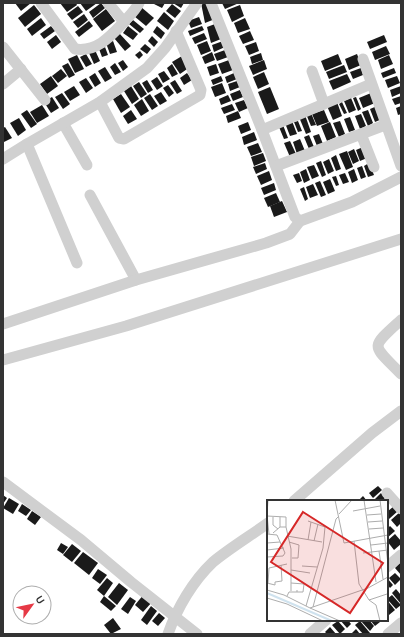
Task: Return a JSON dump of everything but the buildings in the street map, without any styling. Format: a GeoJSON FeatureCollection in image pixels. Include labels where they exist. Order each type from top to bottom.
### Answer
{"type":"FeatureCollection","features":[{"type":"Feature","properties":{"kind":"street"},"geometry":{"type":"LineString","coordinates":[[41,3],[75,49],[84,50],[102,44],[124,22],[139,3]]}},
{"type":"Feature","properties":{"kind":"street"},"geometry":{"type":"LineString","coordinates":[[108,3],[124,22]]}},
{"type":"Feature","properties":{"kind":"street"},"geometry":{"type":"LineString","coordinates":[[3,159],[100,102],[147,68],[165,48],[197,3]]}},
{"type":"Feature","properties":{"kind":"street"},"geometry":{"type":"LineString","coordinates":[[211,3],[295,217],[300,221]]}},
{"type":"Feature","properties":{"kind":"street"},"geometry":{"type":"LineString","coordinates":[[100,102],[119,138],[124,139],[200,95],[201,90],[176,31]]}},
{"type":"Feature","properties":{"kind":"street"},"geometry":{"type":"LineString","coordinates":[[3,47],[45,100]]}},
{"type":"Feature","properties":{"kind":"street"},"geometry":{"type":"LineString","coordinates":[[363,59],[385,125],[401,166]]}},
{"type":"Feature","properties":{"kind":"street"},"geometry":{"type":"LineString","coordinates":[[3,84],[21,69]]}},
{"type":"Feature","properties":{"kind":"street"},"geometry":{"type":"LineString","coordinates":[[312,71],[324,104]]}},
{"type":"Feature","properties":{"kind":"street"},"geometry":{"type":"LineString","coordinates":[[262,130],[371,84]]}},
{"type":"Feature","properties":{"kind":"street"},"geometry":{"type":"LineString","coordinates":[[63,123],[87,165]]}},
{"type":"Feature","properties":{"kind":"street"},"geometry":{"type":"LineString","coordinates":[[276,166],[385,125]]}},
{"type":"Feature","properties":{"kind":"street"},"geometry":{"type":"LineString","coordinates":[[360,134],[374,167]]}},
{"type":"Feature","properties":{"kind":"street"},"geometry":{"type":"LineString","coordinates":[[27,144],[77,263]]}},
{"type":"Feature","properties":{"kind":"street"},"geometry":{"type":"LineString","coordinates":[[3,324],[206,258],[241,252],[266,243],[290,234],[300,221],[352,202],[401,177]]}},
{"type":"Feature","properties":{"kind":"street"},"geometry":{"type":"LineString","coordinates":[[90,195],[136,280]]}},
{"type":"Feature","properties":{"kind":"street"},"geometry":{"type":"LineString","coordinates":[[3,360],[126,326],[401,239]]}},
{"type":"Feature","properties":{"kind":"street"},"geometry":{"type":"LineString","coordinates":[[401,320],[380,340],[377,345],[378,350],[401,374]]}},
{"type":"Feature","properties":{"kind":"street"},"geometry":{"type":"LineString","coordinates":[[295,500],[372,433],[401,411]]}},
{"type":"Feature","properties":{"kind":"street"},"geometry":{"type":"LineString","coordinates":[[3,482],[81,540],[174,617],[197,634]]}},
{"type":"Feature","properties":{"kind":"street"},"geometry":{"type":"LineString","coordinates":[[387,493],[401,509]]}},
{"type":"Feature","properties":{"kind":"street"},"geometry":{"type":"LineString","coordinates":[[168,634],[174,617],[197,580],[213,563],[267,524]]}},
{"type":"Feature","properties":{"kind":"street"},"geometry":{"type":"LineString","coordinates":[[388,566],[401,555]]}},
{"type":"Feature","properties":{"kind":"street"},"geometry":{"type":"LineString","coordinates":[[310,634],[325,621]]}},
{"type":"Feature","properties":{"kind":"street"},"geometry":{"type":"LineString","coordinates":[[388,634],[401,622]]}}]}
